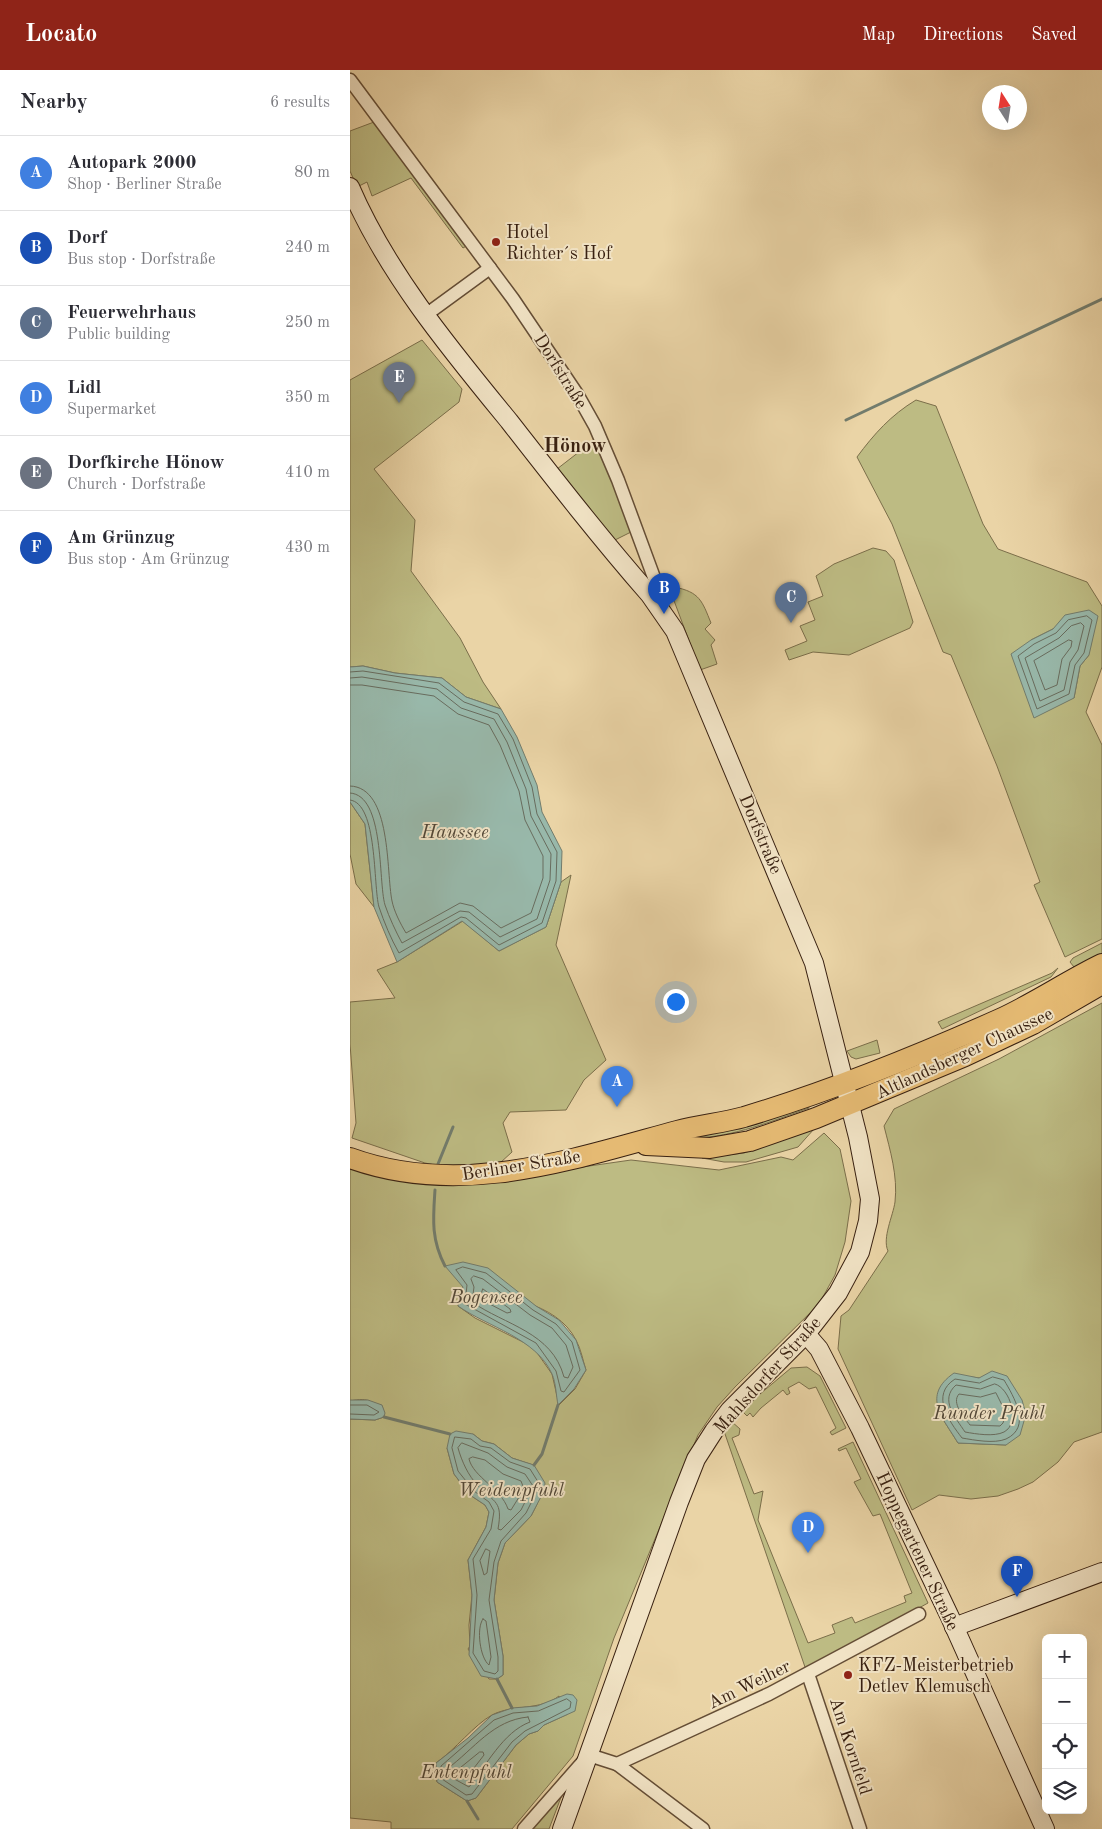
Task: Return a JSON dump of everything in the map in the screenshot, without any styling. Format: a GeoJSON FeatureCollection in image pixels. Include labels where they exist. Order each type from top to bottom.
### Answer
{"type":"FeatureCollection","features":[{"type":"Feature","properties":{"kind":"main road","name":"Dorfstraße"},"geometry":{"type":"LineString","coordinates":[[350,186],[370,231],[427,314],[484,391],[650,595],[674,631],[814,963],[850,1105]]}},
{"type":"Feature","properties":{"kind":"main road","name":"Altlandsberger Chaussee"},"geometry":{"type":"LineString","coordinates":[[844,1083],[1003,1018],[1102,964]]}},
{"type":"Feature","properties":{"kind":"main road","name":"Altlandsberger Chaussee"},"geometry":{"type":"LineString","coordinates":[[850,1105],[965,1056],[1033,1024],[1102,984]]}},
{"type":"Feature","properties":{"kind":"main road","name":"Berliner Straße"},"geometry":{"type":"LineString","coordinates":[[350,1158],[400,1171],[470,1177],[510,1171],[634,1145],[679,1131],[743,1117],[844,1083]]}},
{"type":"Feature","properties":{"kind":"main road","name":"Berliner Straße"},"geometry":{"type":"LineString","coordinates":[[634,1145],[710,1148],[750,1141],[850,1105]]}},
{"type":"Feature","properties":{"kind":"main road","name":"Mahlsdorfer Straße"},"geometry":{"type":"LineString","coordinates":[[562,1829],[696,1459],[730,1410],[806,1334],[838,1293],[860,1252],[868,1221],[870,1199],[850,1105]]}},
{"type":"Feature","properties":{"kind":"main road","name":"Hoppegartener Straße"},"geometry":{"type":"LineString","coordinates":[[806,1334],[819,1349],[860,1428],[954,1627],[1045,1829]]}},
{"type":"Feature","properties":{"kind":"main road"},"geometry":{"type":"LineString","coordinates":[[954,1627],[1102,1572]]}},
{"type":"Feature","properties":{"kind":"street","name":"Dorfstraße"},"geometry":{"type":"LineString","coordinates":[[350,80],[490,268],[557,362],[595,426],[618,480],[656,583],[650,595]]}},
{"type":"Feature","properties":{"kind":"street"},"geometry":{"type":"LineString","coordinates":[[427,314],[490,268]]}},
{"type":"Feature","properties":{"kind":"street","name":"Am Weiher"},"geometry":{"type":"LineString","coordinates":[[617,1764],[716,1720],[808,1674],[919,1614]]}},
{"type":"Feature","properties":{"kind":"street","name":"Am Kornfeld"},"geometry":{"type":"LineString","coordinates":[[808,1674],[860,1829]]}},
{"type":"Feature","properties":{"kind":"street"},"geometry":{"type":"LineString","coordinates":[[589,1755],[617,1764],[704,1829]]}},
{"type":"Feature","properties":{"kind":"street","name":"Mahlsdorfer Straße"},"geometry":{"type":"LineString","coordinates":[[524,1829],[589,1755]]}},
{"type":"Feature","properties":{"kind":"shaded area"},"geometry":{"type":"Polygon","coordinates":[[[374,122],[468,245],[463,248],[411,178],[372,196],[367,182],[357,187],[350,171],[350,131],[374,122]]]}},
{"type":"Feature","properties":{"kind":"shaded area"},"geometry":{"type":"Polygon","coordinates":[[[422,340],[462,389],[459,402],[374,469],[415,520],[411,571],[460,638],[483,682],[501,709],[466,697],[442,678],[395,673],[363,666],[350,667],[350,380],[422,340]]]}},
{"type":"Feature","properties":{"kind":"shaded area"},"geometry":{"type":"Polygon","coordinates":[[[916,400],[936,406],[983,524],[998,549],[1087,582],[1102,606],[1102,667],[1086,712],[1102,745],[1102,939],[1065,957],[1034,885],[1040,882],[997,766],[951,655],[943,652],[892,524],[857,457],[884,426],[916,400]],[[1053,629],[1031,640],[1074,698],[1080,666],[1089,655],[1053,629]]]}},
{"type":"Feature","properties":{"kind":"shaded area"},"geometry":{"type":"Polygon","coordinates":[[[597,438],[631,532],[615,540],[557,469],[597,438]]]}},
{"type":"Feature","properties":{"kind":"shaded area"},"geometry":{"type":"Polygon","coordinates":[[[873,548],[886,551],[894,560],[913,622],[910,628],[849,655],[813,652],[789,660],[785,650],[807,641],[800,626],[815,620],[808,602],[823,596],[816,576],[834,564],[873,548]]]}},
{"type":"Feature","properties":{"kind":"shaded area"},"geometry":{"type":"Polygon","coordinates":[[[674,587],[695,595],[702,603],[711,623],[705,629],[715,640],[711,645],[717,664],[700,670],[670,590],[674,587]]]}},
{"type":"Feature","properties":{"kind":"shaded area"},"geometry":{"type":"Polygon","coordinates":[[[350,802],[365,824],[374,907],[356,884],[350,854],[350,802]]]}},
{"type":"Feature","properties":{"kind":"shaded area"},"geometry":{"type":"Polygon","coordinates":[[[571,875],[556,945],[606,1060],[584,1080],[566,1110],[510,1112],[503,1123],[512,1152],[500,1163],[445,1167],[425,1163],[352,1138],[356,1123],[350,1044],[350,1002],[395,998],[377,970],[397,962],[463,921],[499,951],[546,927],[561,882],[571,875]]]}},
{"type":"Feature","properties":{"kind":"shaded area"},"geometry":{"type":"Polygon","coordinates":[[[1102,943],[1102,958],[1074,967],[1070,962],[1073,958],[1102,943]]]}},
{"type":"Feature","properties":{"kind":"shaded area"},"geometry":{"type":"Polygon","coordinates":[[[1058,968],[1051,977],[942,1029],[938,1022],[1052,973],[1058,968]]]}},
{"type":"Feature","properties":{"kind":"shaded area"},"geometry":{"type":"Polygon","coordinates":[[[1102,1003],[1102,1432],[1074,1442],[1058,1462],[1033,1482],[1018,1489],[998,1496],[971,1499],[939,1495],[912,1510],[838,1349],[841,1316],[849,1310],[888,1251],[886,1240],[896,1192],[893,1163],[884,1126],[894,1109],[999,1059],[1102,1003]],[[987,1375],[980,1378],[971,1377],[937,1410],[958,1443],[1006,1445],[987,1375]]]}},
{"type":"Feature","properties":{"kind":"shaded area"},"geometry":{"type":"Polygon","coordinates":[[[877,1040],[880,1053],[856,1059],[851,1057],[847,1051],[877,1040]]]}},
{"type":"Feature","properties":{"kind":"shaded area"},"geometry":{"type":"Polygon","coordinates":[[[807,1102],[809,1108],[753,1128],[724,1135],[694,1138],[693,1133],[807,1102]]]}},
{"type":"Feature","properties":{"kind":"shaded area"},"geometry":{"type":"Polygon","coordinates":[[[814,1129],[798,1147],[746,1162],[724,1162],[702,1158],[744,1153],[814,1129]]]}},
{"type":"Feature","properties":{"kind":"shaded area"},"geometry":{"type":"Polygon","coordinates":[[[824,1133],[840,1149],[851,1201],[845,1242],[835,1275],[819,1304],[735,1387],[717,1407],[698,1435],[614,1638],[573,1756],[512,1829],[391,1829],[391,1822],[350,1818],[350,1419],[375,1420],[384,1417],[370,1401],[350,1401],[350,1164],[398,1179],[457,1185],[631,1160],[719,1170],[781,1157],[793,1160],[824,1133]],[[463,1287],[458,1306],[475,1318],[533,1347],[552,1374],[559,1405],[575,1389],[586,1370],[578,1344],[567,1327],[555,1317],[526,1303],[463,1287]],[[473,1434],[447,1448],[454,1474],[470,1495],[485,1505],[489,1512],[486,1527],[468,1560],[472,1595],[469,1625],[470,1646],[468,1649],[489,1679],[497,1679],[503,1675],[503,1656],[494,1600],[498,1563],[505,1543],[531,1516],[537,1504],[541,1478],[533,1465],[512,1458],[494,1444],[482,1441],[473,1434]],[[559,1696],[552,1701],[500,1712],[485,1719],[436,1763],[434,1772],[437,1782],[467,1801],[476,1798],[516,1745],[544,1725],[568,1714],[559,1696]]]}},
{"type":"Feature","properties":{"kind":"shaded area"},"geometry":{"type":"Polygon","coordinates":[[[807,1367],[820,1376],[846,1428],[832,1435],[830,1432],[836,1428],[816,1387],[809,1389],[799,1382],[788,1388],[790,1393],[787,1395],[783,1390],[753,1417],[750,1413],[747,1416],[741,1410],[791,1368],[807,1367]]]}},
{"type":"Feature","properties":{"kind":"shaded area"},"geometry":{"type":"Polygon","coordinates":[[[731,1421],[740,1429],[739,1435],[732,1438],[754,1494],[763,1491],[758,1520],[808,1643],[835,1633],[832,1625],[852,1617],[855,1623],[906,1602],[904,1596],[912,1593],[880,1514],[873,1516],[854,1482],[861,1479],[846,1448],[839,1451],[838,1449],[853,1442],[928,1603],[806,1670],[724,1431],[731,1421]]]}},
{"type":"Feature","properties":{"kind":"shaded area"},"geometry":{"type":"Polygon","coordinates":[[[563,1792],[549,1829],[530,1829],[563,1792]]]}},
{"type":"Feature","properties":{"kind":"water"},"geometry":{"type":"Polygon","coordinates":[[[1089,610],[1098,616],[1089,655],[1080,666],[1074,698],[1034,718],[1011,654],[1031,640],[1053,629],[1065,615],[1089,610]]]}},
{"type":"Feature","properties":{"kind":"water","name":"Haussee"},"geometry":{"type":"Polygon","coordinates":[[[363,666],[395,673],[442,678],[466,697],[501,709],[517,737],[537,785],[542,812],[562,851],[561,882],[546,927],[499,951],[462,921],[397,962],[374,907],[365,824],[350,802],[350,667],[363,666]]]}},
{"type":"Feature","properties":{"kind":"water","name":"Bogensee"},"geometry":{"type":"Polygon","coordinates":[[[463,1262],[488,1268],[536,1306],[559,1320],[576,1340],[586,1370],[574,1389],[558,1405],[552,1374],[545,1362],[535,1351],[510,1334],[458,1306],[463,1287],[445,1266],[463,1262]]]}},
{"type":"Feature","properties":{"kind":"water","name":"Runder Pfuhl"},"geometry":{"type":"Polygon","coordinates":[[[992,1371],[1007,1376],[1022,1400],[1026,1414],[1020,1435],[1006,1445],[958,1443],[941,1416],[937,1399],[939,1390],[944,1382],[954,1373],[979,1378],[992,1371]]]}},
{"type":"Feature","properties":{"kind":"water"},"geometry":{"type":"Polygon","coordinates":[[[350,1400],[368,1400],[382,1405],[385,1413],[384,1417],[375,1420],[350,1419],[350,1400]]]}},
{"type":"Feature","properties":{"kind":"water","name":"Weidenpfuhl"},"geometry":{"type":"Polygon","coordinates":[[[456,1431],[473,1434],[482,1441],[494,1444],[512,1458],[534,1465],[545,1483],[544,1491],[531,1516],[505,1543],[498,1563],[494,1600],[503,1656],[503,1675],[497,1679],[481,1676],[469,1655],[472,1595],[468,1560],[486,1527],[489,1512],[485,1505],[470,1495],[454,1474],[447,1448],[450,1434],[456,1431]]]}},
{"type":"Feature","properties":{"kind":"water","name":"Entenpfuhl"},"geometry":{"type":"Polygon","coordinates":[[[567,1694],[573,1695],[577,1700],[575,1711],[544,1725],[516,1745],[476,1798],[467,1801],[437,1782],[436,1763],[468,1738],[492,1715],[512,1708],[537,1706],[567,1694]]]}},
{"type":"Feature","properties":{"kind":"waterway"},"geometry":{"type":"LineString","coordinates":[[846,420],[1102,299]]}},
{"type":"Feature","properties":{"kind":"waterway"},"geometry":{"type":"LineString","coordinates":[[438,1164],[453,1127]]}},
{"type":"Feature","properties":{"kind":"waterway"},"geometry":{"type":"LineString","coordinates":[[435,1190],[435,1238],[445,1266]]}},
{"type":"Feature","properties":{"kind":"waterway"},"geometry":{"type":"LineString","coordinates":[[534,1465],[542,1454],[558,1405]]}},
{"type":"Feature","properties":{"kind":"waterway"},"geometry":{"type":"LineString","coordinates":[[384,1417],[450,1434]]}},
{"type":"Feature","properties":{"kind":"waterway"},"geometry":{"type":"LineString","coordinates":[[497,1679],[512,1708]]}},
{"type":"Feature","properties":{"kind":"waterway"},"geometry":{"type":"LineString","coordinates":[[467,1801],[478,1819]]}},
{"type":"Feature","properties":{"kind":"place","name":"Hotel Richter´s Hof"},"geometry":{"type":"Point","coordinates":[496,242]}},
{"type":"Feature","properties":{"kind":"place","name":"Dorfkirche Hönow"},"geometry":{"type":"Point","coordinates":[399,403]}},
{"type":"Feature","properties":{"kind":"place","name":"Dorf"},"geometry":{"type":"Point","coordinates":[664,614]}},
{"type":"Feature","properties":{"kind":"place","name":"Feuerwehrhaus"},"geometry":{"type":"Point","coordinates":[791,623]}},
{"type":"Feature","properties":{"kind":"place","name":"Autopark 2000"},"geometry":{"type":"Point","coordinates":[617,1107]}},
{"type":"Feature","properties":{"kind":"place","name":"Lidl"},"geometry":{"type":"Point","coordinates":[808,1553]}},
{"type":"Feature","properties":{"kind":"place","name":"Am Grünzug"},"geometry":{"type":"Point","coordinates":[1017,1597]}},
{"type":"Feature","properties":{"kind":"place","name":"KFZ-Meisterbetrieb Detlev Klemusch"},"geometry":{"type":"Point","coordinates":[848,1675]}},
{"type":"Feature","properties":{"kind":"district","name":"Hönow"},"geometry":{"type":"Point","coordinates":[575,445]}}]}
